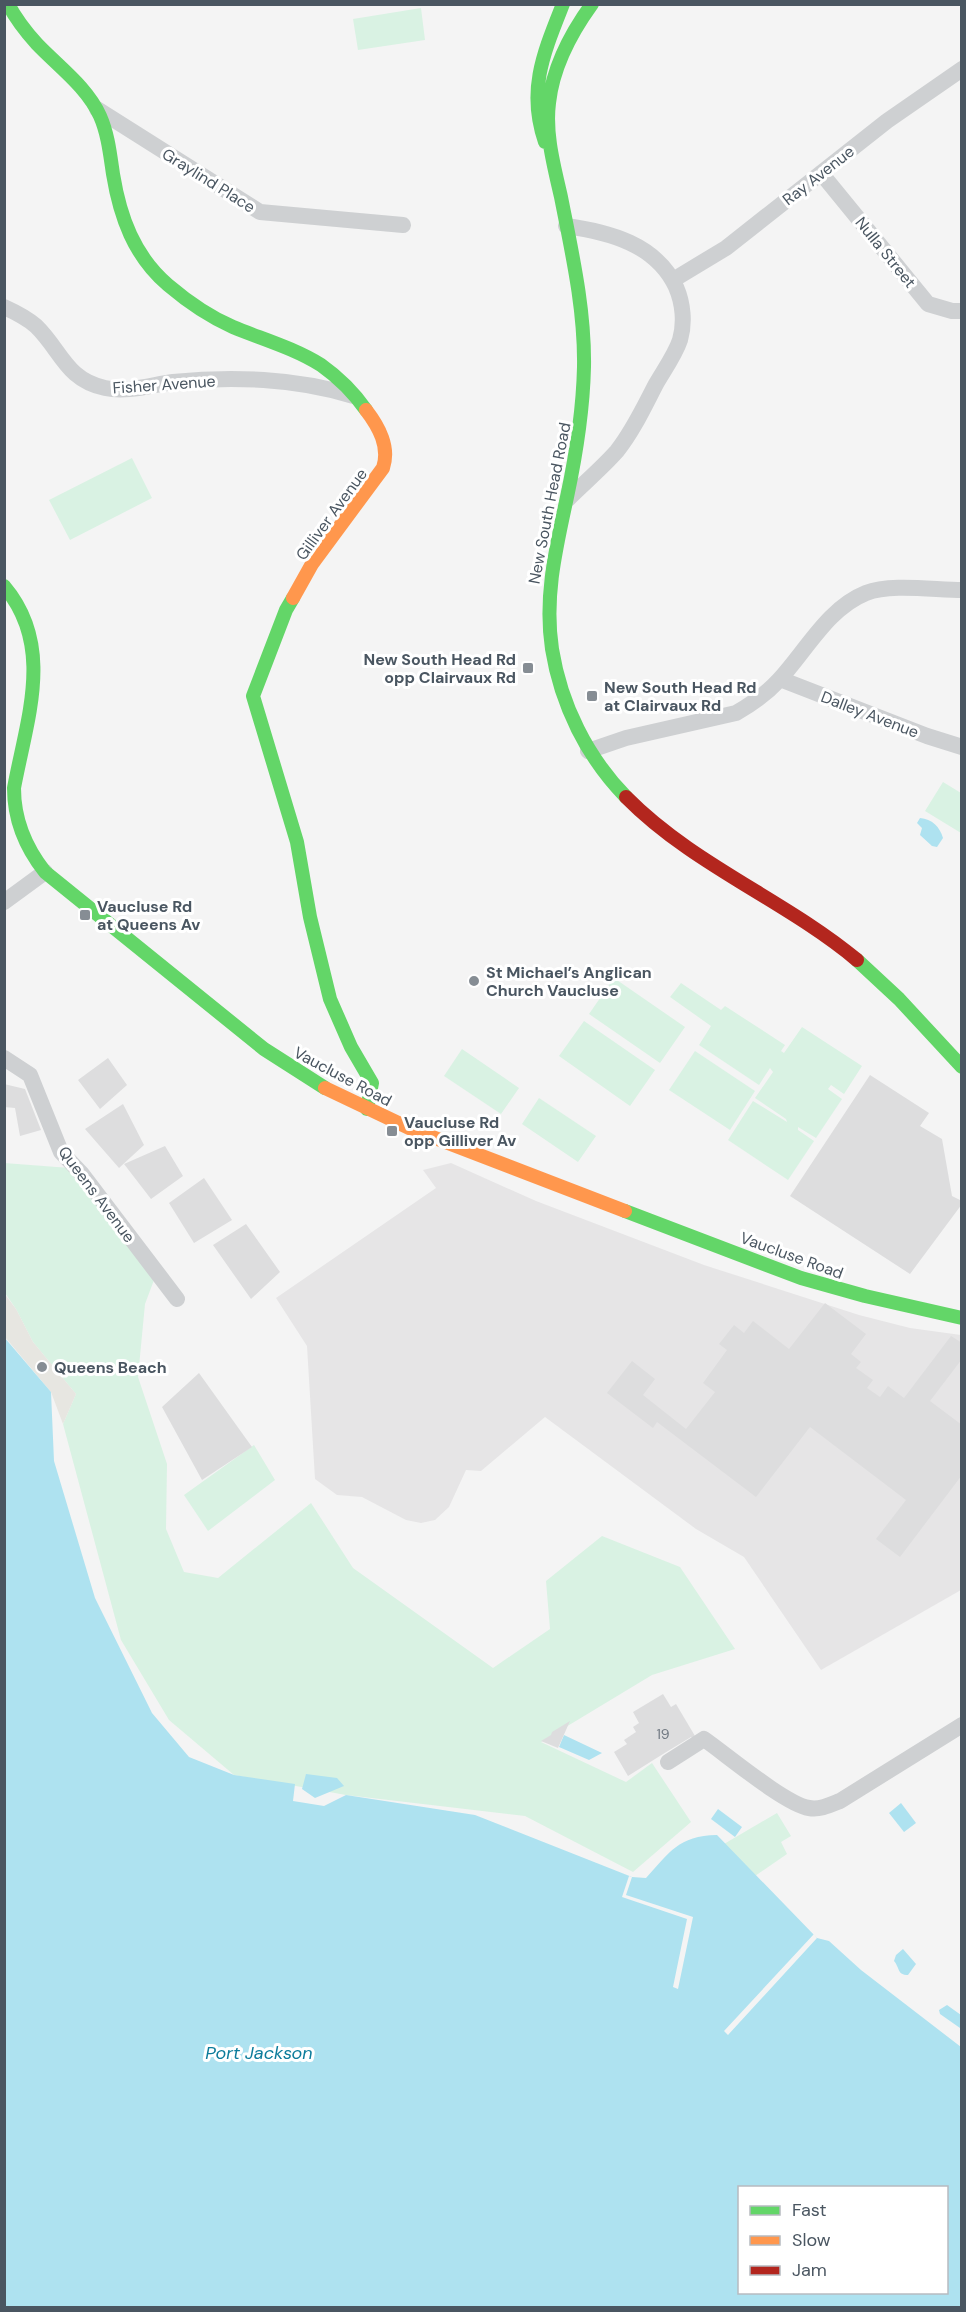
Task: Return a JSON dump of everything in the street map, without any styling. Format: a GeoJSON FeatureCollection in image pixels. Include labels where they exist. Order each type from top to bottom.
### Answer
{"type":"FeatureCollection","features":[{"type":"Feature","properties":{"kind":"street","name":"Gilliver Avenue"},"geometry":{"type":"LineString","coordinates":[[8,4],[28,36],[74,80],[97,110],[109,152],[122,219],[135,250],[149,267],[164,283],[200,309],[229,325],[304,356],[323,367],[353,396],[377,426],[386,452],[386,463],[381,473],[312,564],[286,610],[253,696],[297,842],[310,917],[330,999],[343,1031],[372,1083],[367,1109]]}},
{"type":"Feature","properties":{"kind":"street","name":"New South Head Road"},"geometry":{"type":"LineString","coordinates":[[552,160],[537,121],[535,98],[541,65],[563,4]]}},
{"type":"Feature","properties":{"kind":"street","name":"New South Head Road"},"geometry":{"type":"LineString","coordinates":[[592,4],[562,53],[552,88],[549,122],[552,160],[577,277],[585,346],[581,424],[552,564],[549,616],[558,678],[572,720],[588,751],[627,800],[663,831],[832,940],[873,974],[906,1006],[962,1067]]}},
{"type":"Feature","properties":{"kind":"street","name":"Ray Avenue"},"geometry":{"type":"LineString","coordinates":[[673,280],[726,248],[910,104],[962,69]]}},
{"type":"Feature","properties":{"kind":"street","name":"Graylind Place"},"geometry":{"type":"LineString","coordinates":[[97,110],[260,212],[403,225]]}},
{"type":"Feature","properties":{"kind":"street","name":"Nulla Street"},"geometry":{"type":"LineString","coordinates":[[821,172],[928,304],[952,311],[962,311]]}},
{"type":"Feature","properties":{"kind":"street"},"geometry":{"type":"LineString","coordinates":[[566,226],[626,240],[654,258],[663,265],[673,280],[682,308],[680,340],[636,422],[617,451],[566,500]]}},
{"type":"Feature","properties":{"kind":"street","name":"Fisher Avenue"},"geometry":{"type":"LineString","coordinates":[[4,307],[36,326],[66,367],[78,377],[106,389],[121,390],[193,381],[257,381],[310,386],[353,396]]}},
{"type":"Feature","properties":{"kind":"street","name":"Vaucluse Road"},"geometry":{"type":"LineString","coordinates":[[4,586],[23,616],[32,636],[36,656],[35,675],[16,770],[14,804],[27,846],[45,872],[264,1049],[312,1080],[409,1128],[801,1278],[865,1296],[962,1318]]}},
{"type":"Feature","properties":{"kind":"street"},"geometry":{"type":"LineString","coordinates":[[588,751],[626,738],[736,713],[764,695],[845,604],[867,592],[890,588],[962,590]]}},
{"type":"Feature","properties":{"kind":"street","name":"Dalley Avenue"},"geometry":{"type":"LineString","coordinates":[[780,679],[937,740],[962,747]]}},
{"type":"Feature","properties":{"kind":"street"},"geometry":{"type":"LineString","coordinates":[[4,902],[45,872]]}},
{"type":"Feature","properties":{"kind":"street","name":"Queens Avenue"},"geometry":{"type":"LineString","coordinates":[[4,1058],[30,1075],[62,1152],[82,1174],[177,1299]]}},
{"type":"Feature","properties":{"kind":"street"},"geometry":{"type":"LineString","coordinates":[[668,1762],[704,1739],[792,1802],[809,1808],[823,1808],[840,1800],[962,1725]]}},
{"type":"Feature","properties":{"kind":"shaded area"},"geometry":{"type":"Polygon","coordinates":[[[451,1163],[536,1201],[704,1265],[859,1315],[910,1328],[961,1335],[961,1590],[821,1670],[744,1557],[696,1529],[545,1417],[481,1471],[466,1470],[449,1507],[435,1520],[421,1523],[406,1520],[362,1497],[337,1495],[315,1479],[307,1346],[276,1298],[436,1188],[423,1170],[451,1163]]]}},
{"type":"Feature","properties":{"kind":"green space"},"geometry":{"type":"Polygon","coordinates":[[[421,8],[425,40],[358,50],[353,19],[421,8]]]}},
{"type":"Feature","properties":{"kind":"green space"},"geometry":{"type":"Polygon","coordinates":[[[132,458],[152,498],[70,540],[49,500],[132,458]]]}},
{"type":"Feature","properties":{"kind":"green space"},"geometry":{"type":"Polygon","coordinates":[[[943,782],[961,793],[961,833],[925,811],[943,782]]]}},
{"type":"Feature","properties":{"kind":"green space"},"geometry":{"type":"Polygon","coordinates":[[[614,978],[685,1027],[660,1063],[589,1014],[614,978]]]}},
{"type":"Feature","properties":{"kind":"green space"},"geometry":{"type":"Polygon","coordinates":[[[681,983],[721,1010],[725,1006],[785,1045],[781,1051],[784,1053],[802,1027],[862,1066],[844,1094],[831,1085],[828,1089],[842,1099],[816,1138],[798,1127],[798,1130],[814,1141],[788,1180],[728,1140],[753,1101],[787,1122],[755,1098],[773,1072],[770,1068],[759,1085],[699,1045],[711,1026],[670,997],[681,983]]]}},
{"type":"Feature","properties":{"kind":"green space"},"geometry":{"type":"Polygon","coordinates":[[[584,1021],[655,1070],[630,1106],[559,1056],[584,1021]]]}},
{"type":"Feature","properties":{"kind":"green space"},"geometry":{"type":"Polygon","coordinates":[[[462,1049],[519,1088],[501,1114],[444,1076],[462,1049]]]}},
{"type":"Feature","properties":{"kind":"green space"},"geometry":{"type":"Polygon","coordinates":[[[695,1051],[755,1091],[730,1130],[669,1090],[695,1051]]]}},
{"type":"Feature","properties":{"kind":"green space"},"geometry":{"type":"Polygon","coordinates":[[[539,1098],[596,1136],[578,1162],[522,1124],[539,1098]]]}},
{"type":"Feature","properties":{"kind":"green space"},"geometry":{"type":"Polygon","coordinates":[[[4,1163],[70,1168],[154,1280],[145,1304],[138,1377],[167,1464],[166,1529],[184,1572],[218,1578],[311,1503],[353,1568],[493,1668],[550,1629],[546,1581],[602,1536],[680,1567],[735,1649],[652,1675],[541,1742],[626,1782],[652,1763],[691,1822],[633,1872],[525,1816],[346,1795],[234,1775],[169,1720],[121,1640],[63,1424],[76,1394],[33,1342],[5,1293],[4,1163]]]}},
{"type":"Feature","properties":{"kind":"green space"},"geometry":{"type":"Polygon","coordinates":[[[254,1445],[275,1480],[208,1531],[184,1495],[254,1445]]]}},
{"type":"Feature","properties":{"kind":"green space"},"geometry":{"type":"Polygon","coordinates":[[[777,1813],[791,1836],[781,1842],[787,1854],[755,1876],[724,1844],[777,1813]]]}},
{"type":"Feature","properties":{"kind":"sand","name":"Queens Beach"},"geometry":{"type":"Polygon","coordinates":[[[4,1293],[16,1309],[33,1342],[76,1394],[63,1424],[51,1392],[5,1337],[4,1293]]]}},
{"type":"Feature","properties":{"kind":"water"},"geometry":{"type":"Polygon","coordinates":[[[920,818],[932,822],[940,830],[943,838],[937,847],[932,846],[920,835],[922,828],[917,823],[920,818]]]}},
{"type":"Feature","properties":{"kind":"water","name":"Port Jackson"},"geometry":{"type":"Polygon","coordinates":[[[4,1337],[51,1392],[54,1461],[95,1598],[152,1713],[189,1757],[234,1775],[295,1784],[293,1801],[324,1806],[346,1795],[475,1815],[632,1877],[646,1878],[669,1853],[684,1842],[693,1838],[717,1835],[817,1938],[829,1941],[861,1970],[961,2047],[961,2307],[5,2307],[4,1337]]]}},
{"type":"Feature","properties":{"kind":"water"},"geometry":{"type":"Polygon","coordinates":[[[564,1735],[602,1753],[589,1760],[559,1747],[564,1735]]]}},
{"type":"Feature","properties":{"kind":"water"},"geometry":{"type":"Polygon","coordinates":[[[306,1774],[337,1778],[344,1786],[315,1798],[302,1789],[306,1774]]]}},
{"type":"Feature","properties":{"kind":"water"},"geometry":{"type":"Polygon","coordinates":[[[901,1803],[916,1823],[904,1832],[889,1813],[901,1803]]]}},
{"type":"Feature","properties":{"kind":"water"},"geometry":{"type":"Polygon","coordinates":[[[718,1809],[742,1827],[735,1837],[711,1819],[718,1809]]]}},
{"type":"Feature","properties":{"kind":"water"},"geometry":{"type":"Polygon","coordinates":[[[903,1949],[916,1964],[908,1975],[900,1972],[894,1961],[896,1955],[903,1949]]]}},
{"type":"Feature","properties":{"kind":"water"},"geometry":{"type":"Polygon","coordinates":[[[947,2005],[961,2015],[960,2028],[940,2014],[939,2010],[947,2005]]]}},
{"type":"Feature","properties":{"kind":"pier"},"geometry":{"type":"Polygon","coordinates":[[[629,1876],[632,1877],[626,1895],[693,1917],[678,1989],[673,1987],[687,1919],[622,1897],[629,1876]]]}},
{"type":"Feature","properties":{"kind":"pier"},"geometry":{"type":"Polygon","coordinates":[[[814,1934],[817,1938],[728,2035],[724,2031],[814,1934]]]}},
{"type":"Feature","properties":{"kind":"building"},"geometry":{"type":"Polygon","coordinates":[[[108,1058],[127,1085],[100,1109],[78,1080],[108,1058]]]}},
{"type":"Feature","properties":{"kind":"building"},"geometry":{"type":"Polygon","coordinates":[[[870,1075],[929,1113],[920,1126],[942,1139],[952,1196],[962,1201],[910,1274],[790,1196],[870,1075]]]}},
{"type":"Feature","properties":{"kind":"building"},"geometry":{"type":"Polygon","coordinates":[[[4,1084],[25,1089],[41,1130],[20,1136],[15,1108],[4,1107],[4,1084]]]}},
{"type":"Feature","properties":{"kind":"building"},"geometry":{"type":"Polygon","coordinates":[[[123,1104],[144,1145],[119,1168],[85,1129],[123,1104]]]}},
{"type":"Feature","properties":{"kind":"building"},"geometry":{"type":"Polygon","coordinates":[[[165,1146],[183,1176],[151,1199],[124,1164],[165,1146]]]}},
{"type":"Feature","properties":{"kind":"building"},"geometry":{"type":"Polygon","coordinates":[[[204,1178],[232,1220],[194,1243],[169,1203],[204,1178]]]}},
{"type":"Feature","properties":{"kind":"building"},"geometry":{"type":"Polygon","coordinates":[[[246,1224],[280,1272],[251,1299],[213,1245],[246,1224]]]}},
{"type":"Feature","properties":{"kind":"building"},"geometry":{"type":"Polygon","coordinates":[[[825,1303],[866,1334],[851,1354],[861,1362],[856,1368],[873,1380],[867,1388],[880,1397],[888,1386],[904,1398],[951,1336],[962,1343],[962,1359],[930,1401],[962,1425],[962,1475],[900,1557],[876,1539],[906,1500],[810,1427],[756,1497],[657,1422],[653,1428],[607,1393],[632,1361],[655,1379],[643,1395],[686,1429],[715,1392],[703,1383],[727,1350],[719,1344],[734,1325],[744,1333],[753,1321],[789,1349],[825,1303]]]}},
{"type":"Feature","properties":{"kind":"building"},"geometry":{"type":"Polygon","coordinates":[[[199,1373],[252,1447],[202,1480],[162,1407],[199,1373]]]}},
{"type":"Feature","properties":{"kind":"building"},"geometry":{"type":"Polygon","coordinates":[[[663,1694],[671,1707],[676,1704],[695,1736],[628,1776],[614,1752],[627,1744],[624,1740],[636,1732],[633,1727],[639,1723],[633,1712],[663,1694]]]}},
{"type":"Feature","properties":{"kind":"building"},"geometry":{"type":"Polygon","coordinates":[[[570,1721],[558,1748],[541,1741],[552,1732],[570,1721]]]}},
{"type":"Feature","properties":{"kind":"traffic: fast"},"geometry":{"type":"LineString","coordinates":[[8,4],[29,35],[88,96],[100,116],[105,130],[116,190],[130,235],[156,274],[183,297],[216,319],[289,349],[321,365],[334,375],[366,410]]}},
{"type":"Feature","properties":{"kind":"traffic: fast"},"geometry":{"type":"LineString","coordinates":[[545,142],[538,105],[540,72],[563,4]]}},
{"type":"Feature","properties":{"kind":"traffic: fast"},"geometry":{"type":"LineString","coordinates":[[592,4],[570,38],[559,63],[551,89],[548,115],[551,150],[577,282],[584,346],[582,400],[576,449],[552,573],[549,610],[556,670],[569,710],[599,765],[626,797]]}},
{"type":"Feature","properties":{"kind":"traffic: fast"},"geometry":{"type":"LineString","coordinates":[[4,586],[20,609],[29,633],[33,658],[30,709],[14,788],[16,811],[22,833],[38,863],[45,872],[264,1049],[325,1088]]}},
{"type":"Feature","properties":{"kind":"traffic: fast"},"geometry":{"type":"LineString","coordinates":[[293,598],[286,610],[253,696],[297,842],[310,917],[330,999],[351,1047],[372,1083],[367,1109]]}},
{"type":"Feature","properties":{"kind":"traffic: fast"},"geometry":{"type":"LineString","coordinates":[[857,960],[899,999],[962,1067]]}},
{"type":"Feature","properties":{"kind":"traffic: fast"},"geometry":{"type":"LineString","coordinates":[[625,1211],[801,1278],[865,1296],[962,1318]]}},
{"type":"Feature","properties":{"kind":"traffic: slow"},"geometry":{"type":"LineString","coordinates":[[293,598],[312,564],[383,468],[385,452],[382,438],[366,410]]}},
{"type":"Feature","properties":{"kind":"traffic: slow"},"geometry":{"type":"LineString","coordinates":[[325,1088],[409,1128],[625,1211]]}},
{"type":"Feature","properties":{"kind":"traffic: jam"},"geometry":{"type":"LineString","coordinates":[[626,797],[680,843],[800,919],[857,960]]}},
{"type":"Feature","properties":{"kind":"place","name":"New South Head Rd opp Clairvaux Rd"},"geometry":{"type":"Point","coordinates":[528,668]}},
{"type":"Feature","properties":{"kind":"place","name":"New South Head Rd at Clairvaux Rd"},"geometry":{"type":"Point","coordinates":[592,696]}},
{"type":"Feature","properties":{"kind":"place","name":"Vaucluse Rd at Queens Av"},"geometry":{"type":"Point","coordinates":[85,915]}},
{"type":"Feature","properties":{"kind":"place","name":"St Michael’s Anglican Church Vaucluse"},"geometry":{"type":"Point","coordinates":[474,981]}},
{"type":"Feature","properties":{"kind":"place","name":"Vaucluse Rd opp Gilliver Av"},"geometry":{"type":"Point","coordinates":[392,1131]}},
{"type":"Feature","properties":{"kind":"place","name":"Queens Beach"},"geometry":{"type":"Point","coordinates":[42,1367]}}]}
